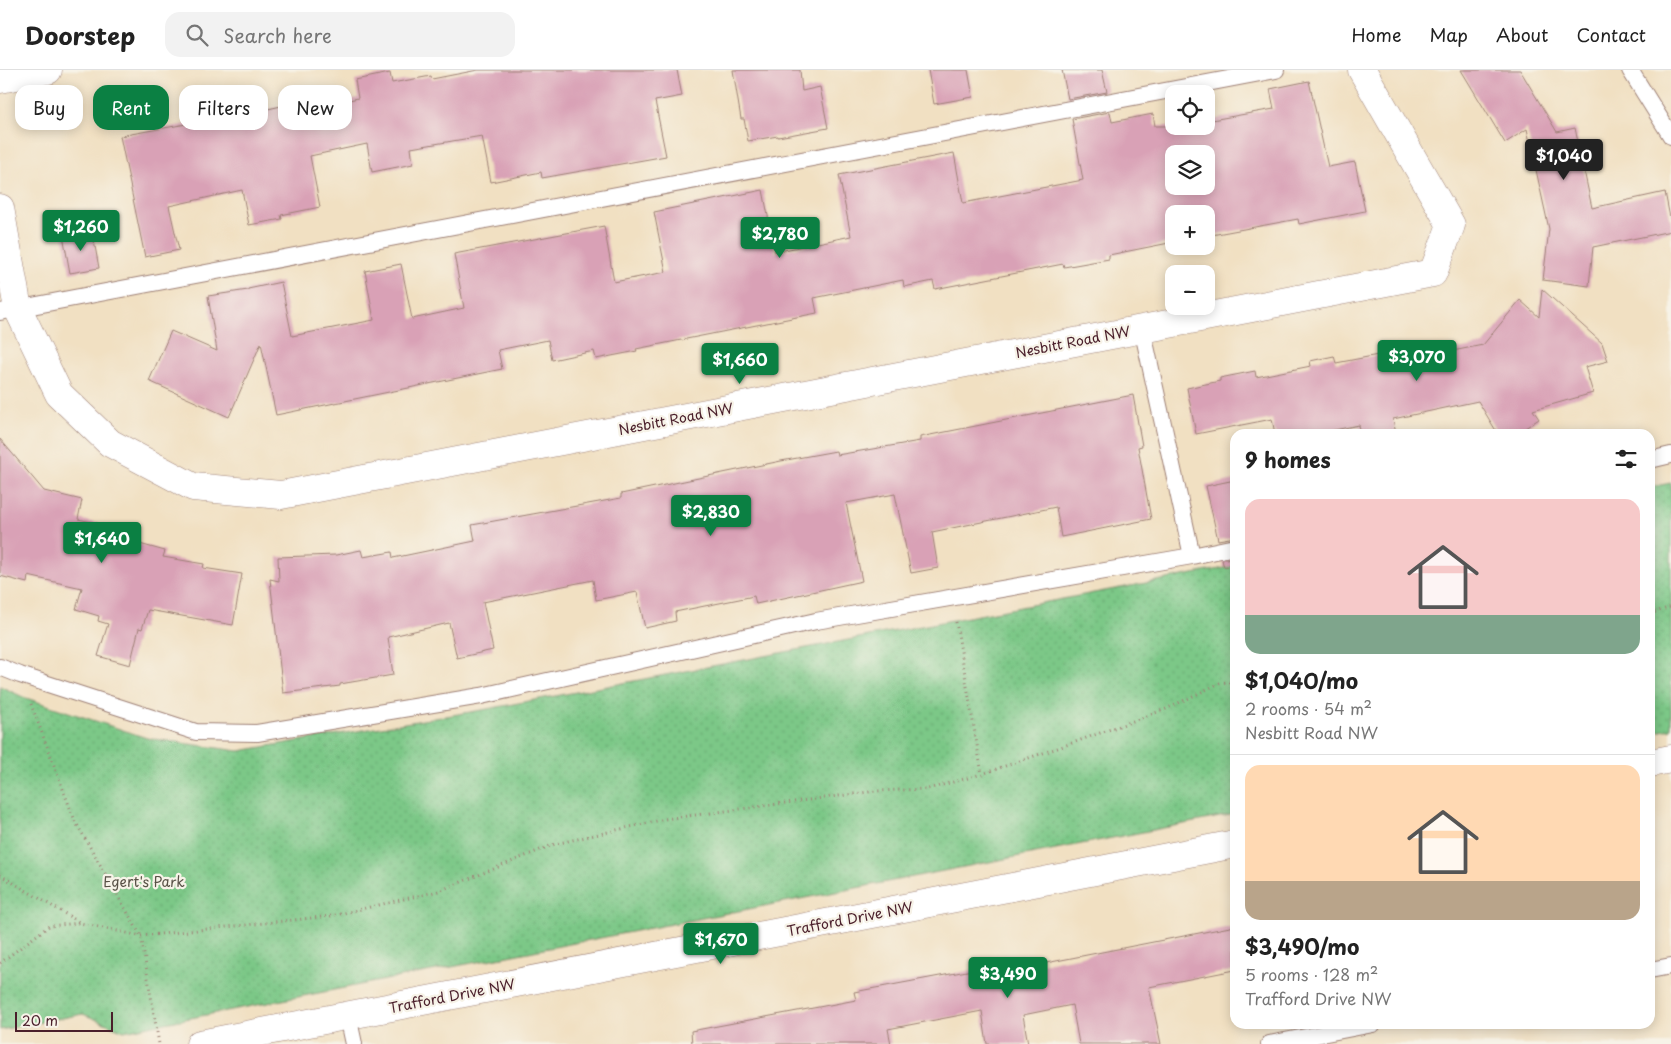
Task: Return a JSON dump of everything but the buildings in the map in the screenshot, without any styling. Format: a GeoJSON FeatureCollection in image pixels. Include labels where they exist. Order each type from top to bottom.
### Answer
{"type":"FeatureCollection","features":[{"type":"Feature","properties":{"kind":"street"},"geometry":{"type":"LineString","coordinates":[[0,79],[48,70]]}},
{"type":"Feature","properties":{"kind":"street","name":"Nesbitt Road NW"},"geometry":{"type":"LineString","coordinates":[[0,208],[9,310],[59,394],[110,443],[193,487],[281,495],[1433,273],[1451,225],[1362,70]]}},
{"type":"Feature","properties":{"kind":"street"},"geometry":{"type":"LineString","coordinates":[[1655,762],[1671,759]]}},
{"type":"Feature","properties":{"kind":"street","name":"Trafford Drive NW"},"geometry":{"type":"LineString","coordinates":[[200,1044],[1230,845]]}},
{"type":"Feature","properties":{"kind":"lane"},"geometry":{"type":"LineString","coordinates":[[9,310],[1276,70]]}},
{"type":"Feature","properties":{"kind":"lane"},"geometry":{"type":"LineString","coordinates":[[1630,70],[1671,136]]}},
{"type":"Feature","properties":{"kind":"lane"},"geometry":{"type":"LineString","coordinates":[[1142,328],[1192,556]]}},
{"type":"Feature","properties":{"kind":"lane"},"geometry":{"type":"LineString","coordinates":[[1655,459],[1671,455]]}},
{"type":"Feature","properties":{"kind":"lane"},"geometry":{"type":"LineString","coordinates":[[0,667],[20,676],[196,732],[257,733],[481,696],[816,621],[1230,548]]}},
{"type":"Feature","properties":{"kind":"lane"},"geometry":{"type":"LineString","coordinates":[[1655,969],[1671,966]]}},
{"type":"Feature","properties":{"kind":"lane"},"geometry":{"type":"LineString","coordinates":[[348,1016],[354,1044]]}},
{"type":"Feature","properties":{"kind":"lane"},"geometry":{"type":"LineString","coordinates":[[1269,1044],[1347,1029]]}},
{"type":"Feature","properties":{"kind":"path"},"geometry":{"type":"LineString","coordinates":[[952,597],[982,774]]}},
{"type":"Feature","properties":{"kind":"path"},"geometry":{"type":"LineString","coordinates":[[1655,612],[1671,607]]}},
{"type":"Feature","properties":{"kind":"path"},"geometry":{"type":"LineString","coordinates":[[20,676],[76,821],[141,936],[159,1044]]}},
{"type":"Feature","properties":{"kind":"path"},"geometry":{"type":"LineString","coordinates":[[0,964],[49,926],[80,923],[141,936],[331,916],[439,891],[555,844],[664,819],[876,791],[928,789],[982,774],[1166,708],[1220,683],[1230,681]]}},
{"type":"Feature","properties":{"kind":"path"},"geometry":{"type":"LineString","coordinates":[[0,875],[80,923]]}},
{"type":"Feature","properties":{"kind":"green space"},"geometry":{"type":"Polygon","coordinates":[[[1671,483],[1671,729],[1655,732],[1655,486],[1671,483]]]}},
{"type":"Feature","properties":{"kind":"green space","name":"Egert's Park"},"geometry":{"type":"Polygon","coordinates":[[[1230,567],[1230,815],[124,1031],[83,1014],[0,1030],[0,686],[23,697],[147,738],[239,751],[482,710],[1230,567]]]}}]}
